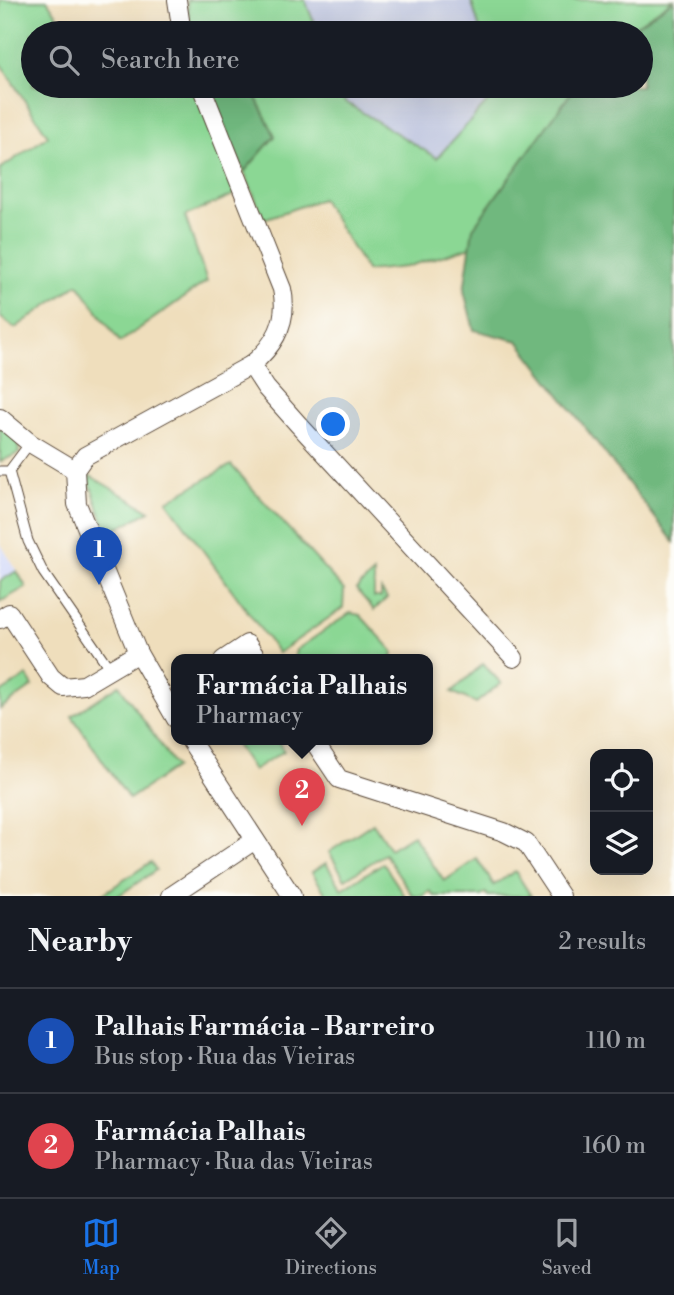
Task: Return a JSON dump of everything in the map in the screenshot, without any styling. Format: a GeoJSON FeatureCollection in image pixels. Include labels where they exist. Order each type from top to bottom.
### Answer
{"type":"FeatureCollection","features":[{"type":"Feature","properties":{"kind":"street"},"geometry":{"type":"LineString","coordinates":[[177,0],[180,21]]}},
{"type":"Feature","properties":{"kind":"street"},"geometry":{"type":"LineString","coordinates":[[169,694],[138,653],[77,503],[75,470],[94,449],[251,365],[279,334],[284,297],[206,98]]}},
{"type":"Feature","properties":{"kind":"street"},"geometry":{"type":"LineString","coordinates":[[251,365],[266,388],[298,424],[514,659]]}},
{"type":"Feature","properties":{"kind":"street"},"geometry":{"type":"LineString","coordinates":[[0,418],[30,443],[75,470]]}},
{"type":"Feature","properties":{"kind":"street"},"geometry":{"type":"LineString","coordinates":[[0,619],[9,613],[51,677],[63,687],[84,685],[138,653]]}},
{"type":"Feature","properties":{"kind":"street"},"geometry":{"type":"LineString","coordinates":[[232,654],[247,644],[254,654]]}},
{"type":"Feature","properties":{"kind":"street"},"geometry":{"type":"LineString","coordinates":[[193,745],[292,896]]}},
{"type":"Feature","properties":{"kind":"street"},"geometry":{"type":"LineString","coordinates":[[316,745],[339,779],[504,832],[526,843],[561,896]]}},
{"type":"Feature","properties":{"kind":"street"},"geometry":{"type":"LineString","coordinates":[[171,896],[256,840]]}},
{"type":"Feature","properties":{"kind":"lane"},"geometry":{"type":"LineString","coordinates":[[30,443],[4,471],[27,541],[43,572],[111,670]]}},
{"type":"Feature","properties":{"kind":"shaded area"},"geometry":{"type":"Polygon","coordinates":[[[305,0],[471,0],[477,21],[313,21],[305,0]]]}},
{"type":"Feature","properties":{"kind":"shaded area"},"geometry":{"type":"Polygon","coordinates":[[[343,98],[490,98],[437,158],[343,98]]]}},
{"type":"Feature","properties":{"kind":"shaded area"},"geometry":{"type":"Polygon","coordinates":[[[0,543],[17,571],[0,581],[0,543]]]}},
{"type":"Feature","properties":{"kind":"green space"},"geometry":{"type":"Polygon","coordinates":[[[0,0],[47,0],[61,21],[21,21],[21,95],[0,63],[0,0]]]}},
{"type":"Feature","properties":{"kind":"green space"},"geometry":{"type":"Polygon","coordinates":[[[187,0],[305,0],[313,21],[190,21],[187,0]]]}},
{"type":"Feature","properties":{"kind":"green space"},"geometry":{"type":"Polygon","coordinates":[[[471,0],[673,0],[642,21],[477,21],[471,0]]]}},
{"type":"Feature","properties":{"kind":"green space"},"geometry":{"type":"Polygon","coordinates":[[[674,0],[674,542],[518,341],[474,330],[464,291],[473,228],[567,98],[653,98],[653,21],[643,21],[674,0]]]}},
{"type":"Feature","properties":{"kind":"green space"},"geometry":{"type":"Polygon","coordinates":[[[23,98],[202,98],[240,192],[185,216],[207,281],[120,342],[78,284],[15,328],[0,317],[0,169],[48,136],[23,98]]]}},
{"type":"Feature","properties":{"kind":"green space"},"geometry":{"type":"Polygon","coordinates":[[[212,98],[256,98],[275,136],[244,172],[212,98]]]}},
{"type":"Feature","properties":{"kind":"green space"},"geometry":{"type":"Polygon","coordinates":[[[256,98],[343,98],[437,158],[491,98],[567,98],[474,228],[471,247],[406,267],[367,271],[322,199],[264,219],[244,172],[275,136],[256,98]]]}},
{"type":"Feature","properties":{"kind":"green space"},"geometry":{"type":"Polygon","coordinates":[[[0,424],[17,437],[19,453],[0,462],[0,424]]]}},
{"type":"Feature","properties":{"kind":"green space"},"geometry":{"type":"Polygon","coordinates":[[[231,465],[344,590],[343,608],[278,653],[167,501],[231,465]]]}},
{"type":"Feature","properties":{"kind":"green space"},"geometry":{"type":"Polygon","coordinates":[[[87,474],[150,511],[107,534],[87,474]]]}},
{"type":"Feature","properties":{"kind":"green space"},"geometry":{"type":"Polygon","coordinates":[[[17,571],[26,587],[0,602],[0,581],[17,571]]]}},
{"type":"Feature","properties":{"kind":"green space"},"geometry":{"type":"Polygon","coordinates":[[[374,573],[374,597],[381,597],[381,590],[387,598],[374,610],[356,589],[374,573]]]}},
{"type":"Feature","properties":{"kind":"green space"},"geometry":{"type":"Polygon","coordinates":[[[350,613],[360,615],[393,651],[393,654],[295,654],[296,650],[350,613]]]}},
{"type":"Feature","properties":{"kind":"green space"},"geometry":{"type":"Polygon","coordinates":[[[483,664],[501,683],[476,703],[452,692],[483,664]]]}},
{"type":"Feature","properties":{"kind":"green space"},"geometry":{"type":"Polygon","coordinates":[[[27,676],[33,686],[0,709],[0,693],[27,676]]]}},
{"type":"Feature","properties":{"kind":"green space"},"geometry":{"type":"Polygon","coordinates":[[[119,685],[176,767],[129,799],[72,716],[119,685]]]}},
{"type":"Feature","properties":{"kind":"green space"},"geometry":{"type":"Polygon","coordinates":[[[236,745],[280,745],[284,751],[253,770],[236,745]]]}},
{"type":"Feature","properties":{"kind":"green space"},"geometry":{"type":"Polygon","coordinates":[[[373,823],[390,849],[413,835],[444,881],[477,859],[494,885],[515,871],[531,896],[488,896],[486,893],[481,896],[434,896],[430,891],[423,896],[413,896],[385,854],[345,879],[329,852],[373,823]]]}},
{"type":"Feature","properties":{"kind":"green space"},"geometry":{"type":"Polygon","coordinates":[[[151,862],[156,870],[118,896],[100,896],[151,862]]]}},
{"type":"Feature","properties":{"kind":"green space"},"geometry":{"type":"Polygon","coordinates":[[[326,863],[342,889],[383,863],[405,896],[327,896],[312,872],[326,863]]]}},
{"type":"Feature","properties":{"kind":"place","name":"Palhais Farmácia - Barreiro"},"geometry":{"type":"Point","coordinates":[99,585]}},
{"type":"Feature","properties":{"kind":"place","name":"Farmácia Palhais"},"geometry":{"type":"Point","coordinates":[302,826]}}]}
